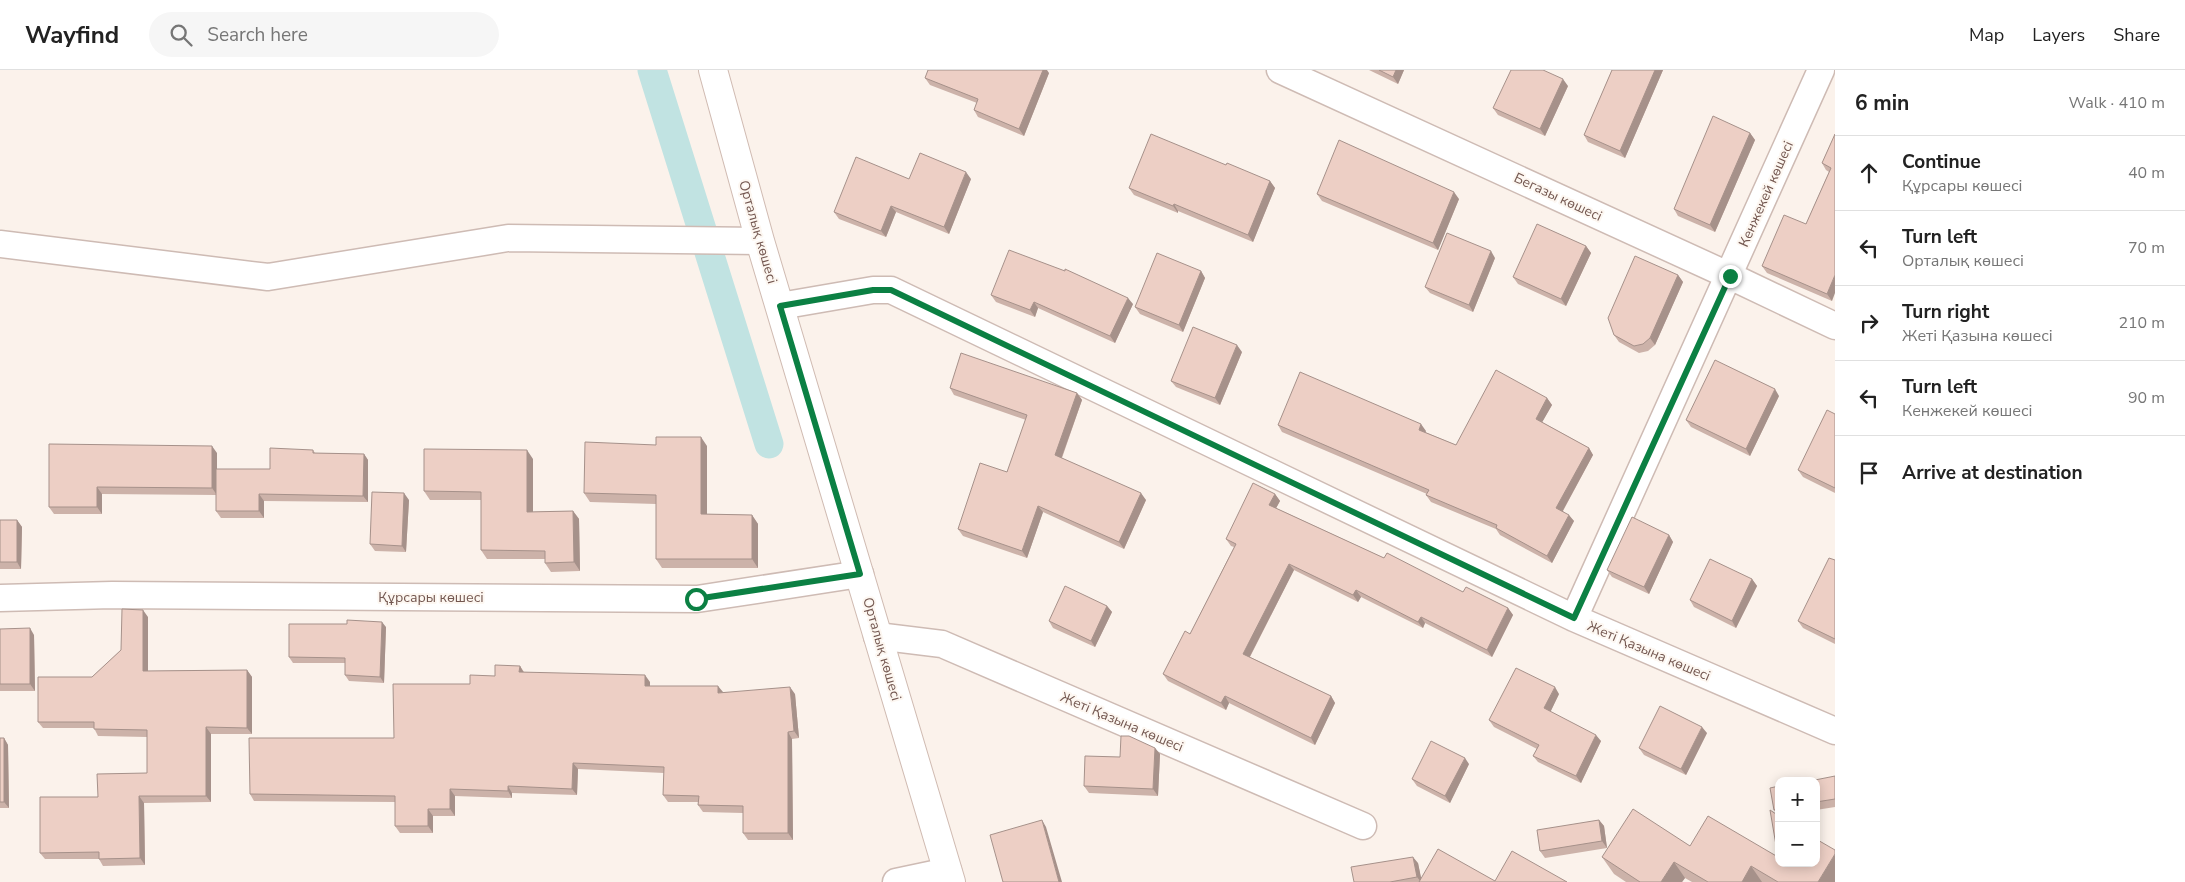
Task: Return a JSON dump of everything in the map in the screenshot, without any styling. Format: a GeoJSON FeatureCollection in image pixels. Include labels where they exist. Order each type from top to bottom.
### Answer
{"type":"FeatureCollection","features":[{"type":"Feature","properties":{"kind":"main road","name":"Орталық көшесі"},"geometry":{"type":"LineString","coordinates":[[713,70],[760,241],[950,877]]}},
{"type":"Feature","properties":{"kind":"street","name":"Бегазы көшесі"},"geometry":{"type":"LineString","coordinates":[[1280,70],[1835,326]]}},
{"type":"Feature","properties":{"kind":"street","name":"Кенжекей көшесі"},"geometry":{"type":"LineString","coordinates":[[1574,618],[1730,276],[1821,70]]}},
{"type":"Feature","properties":{"kind":"street"},"geometry":{"type":"LineString","coordinates":[[0,244],[268,277],[508,238],[760,241]]}},
{"type":"Feature","properties":{"kind":"street","name":"Жеті Қазына көшесі"},"geometry":{"type":"LineString","coordinates":[[780,306],[873,290],[891,290],[1574,618],[1835,731]]}},
{"type":"Feature","properties":{"kind":"street","name":"Құрсары көшесі"},"geometry":{"type":"LineString","coordinates":[[0,598],[122,595],[696,599],[860,574]]}},
{"type":"Feature","properties":{"kind":"street","name":"Жеті Қазына көшесі"},"geometry":{"type":"LineString","coordinates":[[877,636],[942,644],[1362,826]]}},
{"type":"Feature","properties":{"kind":"street"},"geometry":{"type":"LineString","coordinates":[[896,882],[950,877]]}},
{"type":"Feature","properties":{"kind":"building"},"geometry":{"type":"Polygon","coordinates":[[[928,70],[1043,70],[1019,129],[974,110],[978,99],[925,78],[928,70]]]}},
{"type":"Feature","properties":{"kind":"building"},"geometry":{"type":"Polygon","coordinates":[[[1379,70],[1396,70],[1393,77],[1379,70]]]}},
{"type":"Feature","properties":{"kind":"building"},"geometry":{"type":"Polygon","coordinates":[[[1511,70],[1543,70],[1563,79],[1540,129],[1493,108],[1511,70]]]}},
{"type":"Feature","properties":{"kind":"building"},"geometry":{"type":"Polygon","coordinates":[[[1612,70],[1655,70],[1620,151],[1584,135],[1612,70]]]}},
{"type":"Feature","properties":{"kind":"building"},"geometry":{"type":"Polygon","coordinates":[[[1713,116],[1750,133],[1710,225],[1674,209],[1713,116]]]}},
{"type":"Feature","properties":{"kind":"building"},"geometry":{"type":"Polygon","coordinates":[[[1151,134],[1270,181],[1248,235],[1174,204],[1173,206],[1129,188],[1151,134]]]}},
{"type":"Feature","properties":{"kind":"building"},"geometry":{"type":"Polygon","coordinates":[[[1835,134],[1835,275],[1827,294],[1762,266],[1784,215],[1806,224],[1831,168],[1822,163],[1835,134]]]}},
{"type":"Feature","properties":{"kind":"building"},"geometry":{"type":"Polygon","coordinates":[[[1339,140],[1454,192],[1433,243],[1317,194],[1339,140]]]}},
{"type":"Feature","properties":{"kind":"building"},"geometry":{"type":"Polygon","coordinates":[[[920,153],[966,172],[944,227],[891,206],[881,231],[834,212],[856,157],[909,179],[920,153]]]}},
{"type":"Feature","properties":{"kind":"building"},"geometry":{"type":"Polygon","coordinates":[[[1537,224],[1586,246],[1561,299],[1513,277],[1537,224]]]}},
{"type":"Feature","properties":{"kind":"building"},"geometry":{"type":"Polygon","coordinates":[[[1447,233],[1491,251],[1469,305],[1425,287],[1447,233]]]}},
{"type":"Feature","properties":{"kind":"building"},"geometry":{"type":"Polygon","coordinates":[[[1009,250],[1065,271],[1065,269],[1128,298],[1110,336],[1034,302],[1030,310],[991,295],[1009,250]]]}},
{"type":"Feature","properties":{"kind":"building"},"geometry":{"type":"Polygon","coordinates":[[[1157,253],[1201,271],[1179,325],[1135,307],[1157,253]]]}},
{"type":"Feature","properties":{"kind":"building"},"geometry":{"type":"Polygon","coordinates":[[[1635,256],[1678,275],[1650,338],[1643,344],[1634,346],[1614,335],[1608,318],[1635,256]]]}},
{"type":"Feature","properties":{"kind":"building"},"geometry":{"type":"Polygon","coordinates":[[[1193,327],[1237,345],[1215,398],[1171,381],[1193,327]]]}},
{"type":"Feature","properties":{"kind":"building"},"geometry":{"type":"Polygon","coordinates":[[[961,353],[1077,393],[1055,455],[1141,493],[1119,542],[1038,506],[1022,551],[958,529],[980,463],[1007,472],[1027,415],[950,388],[961,353]]]}},
{"type":"Feature","properties":{"kind":"building"},"geometry":{"type":"Polygon","coordinates":[[[1715,360],[1775,389],[1746,449],[1686,420],[1715,360]]]}},
{"type":"Feature","properties":{"kind":"building"},"geometry":{"type":"Polygon","coordinates":[[[1496,370],[1547,398],[1536,419],[1589,448],[1556,508],[1569,515],[1547,556],[1496,528],[1497,525],[1426,495],[1429,490],[1278,425],[1300,372],[1421,424],[1419,430],[1456,445],[1496,370]]]}},
{"type":"Feature","properties":{"kind":"building"},"geometry":{"type":"Polygon","coordinates":[[[1827,410],[1835,414],[1835,488],[1798,470],[1827,410]]]}},
{"type":"Feature","properties":{"kind":"building"},"geometry":{"type":"Polygon","coordinates":[[[656,437],[701,437],[701,514],[752,515],[752,559],[656,559],[656,495],[584,493],[585,442],[656,445],[656,437]]]}},
{"type":"Feature","properties":{"kind":"building"},"geometry":{"type":"Polygon","coordinates":[[[49,444],[212,446],[212,488],[97,487],[97,507],[49,507],[49,444]]]}},
{"type":"Feature","properties":{"kind":"building"},"geometry":{"type":"Polygon","coordinates":[[[270,448],[313,450],[313,453],[364,454],[363,496],[259,494],[259,511],[216,511],[216,469],[270,469],[270,448]]]}},
{"type":"Feature","properties":{"kind":"building"},"geometry":{"type":"Polygon","coordinates":[[[424,449],[527,450],[527,512],[573,511],[574,562],[545,563],[545,551],[481,550],[481,492],[424,491],[424,449]]]}},
{"type":"Feature","properties":{"kind":"building"},"geometry":{"type":"Polygon","coordinates":[[[1253,483],[1275,494],[1269,505],[1384,558],[1387,553],[1463,592],[1466,587],[1508,608],[1487,650],[1421,617],[1418,622],[1356,590],[1353,595],[1289,564],[1243,654],[1331,696],[1311,738],[1225,696],[1221,703],[1163,674],[1185,631],[1190,634],[1236,544],[1226,539],[1253,483]]]}},
{"type":"Feature","properties":{"kind":"building"},"geometry":{"type":"Polygon","coordinates":[[[372,492],[404,493],[402,546],[370,544],[372,492]]]}},
{"type":"Feature","properties":{"kind":"building"},"geometry":{"type":"Polygon","coordinates":[[[1632,517],[1669,535],[1644,587],[1607,570],[1632,517]]]}},
{"type":"Feature","properties":{"kind":"building"},"geometry":{"type":"Polygon","coordinates":[[[0,520],[17,520],[17,562],[0,562],[0,520]]]}},
{"type":"Feature","properties":{"kind":"building"},"geometry":{"type":"Polygon","coordinates":[[[1829,558],[1835,560],[1835,639],[1798,621],[1829,558]]]}},
{"type":"Feature","properties":{"kind":"building"},"geometry":{"type":"Polygon","coordinates":[[[1710,559],[1752,579],[1732,621],[1690,600],[1710,559]]]}},
{"type":"Feature","properties":{"kind":"building"},"geometry":{"type":"Polygon","coordinates":[[[1065,586],[1107,606],[1091,641],[1049,621],[1065,586]]]}},
{"type":"Feature","properties":{"kind":"building"},"geometry":{"type":"Polygon","coordinates":[[[122,609],[143,610],[143,671],[247,670],[247,728],[206,727],[206,796],[139,796],[140,858],[99,859],[99,852],[40,853],[40,797],[98,797],[97,774],[147,773],[147,730],[94,729],[94,722],[38,722],[38,677],[92,677],[121,650],[122,609]]]}},
{"type":"Feature","properties":{"kind":"building"},"geometry":{"type":"Polygon","coordinates":[[[347,620],[382,622],[380,677],[345,675],[345,658],[289,657],[289,624],[347,624],[347,620]]]}},
{"type":"Feature","properties":{"kind":"building"},"geometry":{"type":"Polygon","coordinates":[[[30,628],[30,684],[0,684],[0,629],[30,628]]]}},
{"type":"Feature","properties":{"kind":"building"},"geometry":{"type":"Polygon","coordinates":[[[495,665],[520,666],[519,672],[645,675],[645,686],[718,686],[718,693],[790,687],[794,731],[788,732],[788,833],[743,833],[743,806],[698,805],[699,796],[663,795],[664,767],[573,763],[572,789],[508,786],[508,791],[450,789],[450,809],[428,809],[428,826],[395,826],[395,796],[250,794],[249,738],[394,738],[393,684],[470,684],[470,675],[495,676],[495,665]]]}},
{"type":"Feature","properties":{"kind":"building"},"geometry":{"type":"Polygon","coordinates":[[[1516,668],[1555,687],[1544,708],[1596,735],[1576,776],[1533,756],[1539,745],[1489,720],[1516,668]]]}},
{"type":"Feature","properties":{"kind":"building"},"geometry":{"type":"Polygon","coordinates":[[[1660,706],[1702,727],[1681,769],[1639,748],[1660,706]]]}},
{"type":"Feature","properties":{"kind":"building"},"geometry":{"type":"Polygon","coordinates":[[[1121,736],[1129,736],[1155,748],[1153,789],[1084,786],[1085,756],[1120,757],[1121,736]]]}},
{"type":"Feature","properties":{"kind":"building"},"geometry":{"type":"Polygon","coordinates":[[[0,738],[4,738],[4,802],[0,802],[0,738]]]}},
{"type":"Feature","properties":{"kind":"building"},"geometry":{"type":"Polygon","coordinates":[[[1431,741],[1465,758],[1445,796],[1412,779],[1431,741]]]}},
{"type":"Feature","properties":{"kind":"building"},"geometry":{"type":"Polygon","coordinates":[[[1835,776],[1835,799],[1820,801],[1820,779],[1835,776]]]}},
{"type":"Feature","properties":{"kind":"building"},"geometry":{"type":"Polygon","coordinates":[[[1775,787],[1775,810],[1774,810],[1770,788],[1775,787]]]}},
{"type":"Feature","properties":{"kind":"building"},"geometry":{"type":"Polygon","coordinates":[[[1633,809],[1690,846],[1708,816],[1775,855],[1775,867],[1820,867],[1820,841],[1835,850],[1835,854],[1818,882],[1778,882],[1751,866],[1742,882],[1708,882],[1674,862],[1661,882],[1640,882],[1602,857],[1633,809]]]}},
{"type":"Feature","properties":{"kind":"building"},"geometry":{"type":"Polygon","coordinates":[[[1770,810],[1775,813],[1775,839],[1770,810]]]}},
{"type":"Feature","properties":{"kind":"building"},"geometry":{"type":"Polygon","coordinates":[[[1042,820],[1059,882],[1003,882],[990,835],[1042,820]]]}},
{"type":"Feature","properties":{"kind":"building"},"geometry":{"type":"Polygon","coordinates":[[[1599,820],[1602,841],[1540,851],[1537,830],[1599,820]]]}},
{"type":"Feature","properties":{"kind":"building"},"geometry":{"type":"Polygon","coordinates":[[[1438,849],[1495,881],[1512,851],[1567,882],[1419,882],[1438,849]]]}},
{"type":"Feature","properties":{"kind":"building"},"geometry":{"type":"Polygon","coordinates":[[[1413,857],[1417,877],[1390,882],[1354,882],[1351,867],[1413,857]]]}},
{"type":"Feature","properties":{"kind":"waterway"},"geometry":{"type":"LineString","coordinates":[[652,70],[769,444]]}},
{"type":"Feature","properties":{"kind":"route"},"geometry":{"type":"LineString","coordinates":[[696,599],[860,574],[780,306],[873,290],[891,290],[1574,618],[1730,276]]}}]}
